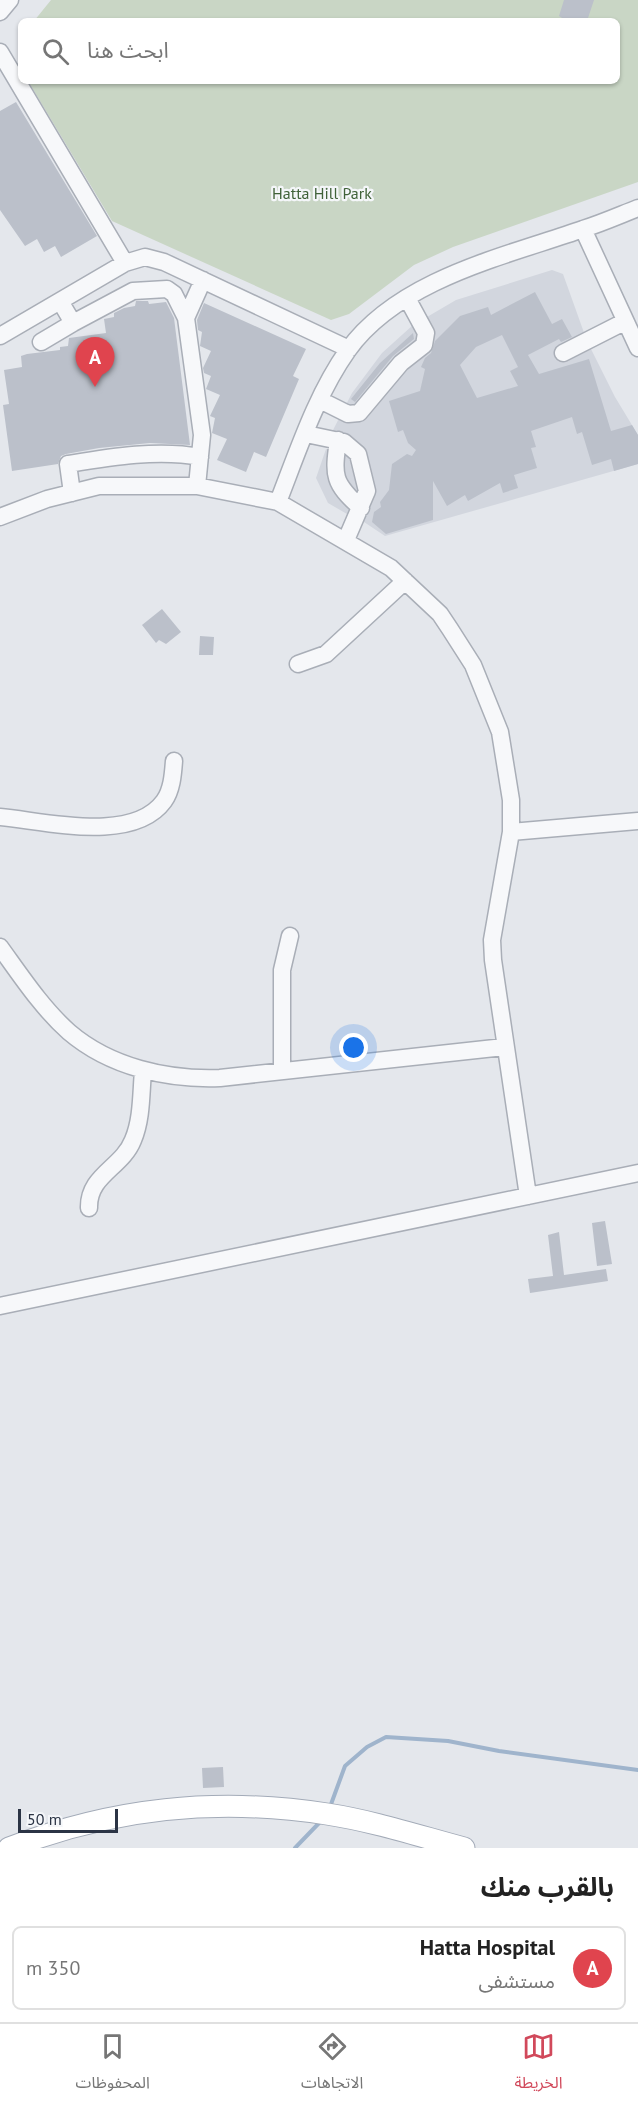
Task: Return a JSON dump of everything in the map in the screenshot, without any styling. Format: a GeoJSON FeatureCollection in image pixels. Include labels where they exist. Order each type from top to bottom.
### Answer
{"type":"FeatureCollection","features":[{"type":"Feature","properties":{"kind":"main road"},"geometry":{"type":"LineString","coordinates":[[9,1848],[87,1822],[153,1809],[212,1806],[271,1808],[328,1814],[464,1848]]}},
{"type":"Feature","properties":{"kind":"street"},"geometry":{"type":"LineString","coordinates":[[0,12],[10,0]]}},
{"type":"Feature","properties":{"kind":"street"},"geometry":{"type":"LineString","coordinates":[[0,52],[18,82]]}},
{"type":"Feature","properties":{"kind":"street"},"geometry":{"type":"LineString","coordinates":[[19,84],[125,263]]}},
{"type":"Feature","properties":{"kind":"street"},"geometry":{"type":"LineString","coordinates":[[278,502],[320,400],[349,349],[376,322],[425,287],[487,260],[583,229],[638,208]]}},
{"type":"Feature","properties":{"kind":"street"},"geometry":{"type":"LineString","coordinates":[[583,229],[624,322],[638,348]]}},
{"type":"Feature","properties":{"kind":"street"},"geometry":{"type":"LineString","coordinates":[[0,336],[137,258],[153,259],[203,280],[349,349]]}},
{"type":"Feature","properties":{"kind":"street"},"geometry":{"type":"LineString","coordinates":[[186,318],[203,280]]}},
{"type":"Feature","properties":{"kind":"street"},"geometry":{"type":"LineString","coordinates":[[41,342],[133,291],[153,288],[167,289],[174,294],[186,318],[202,435],[197,486]]}},
{"type":"Feature","properties":{"kind":"street"},"geometry":{"type":"LineString","coordinates":[[320,400],[348,414],[359,413],[401,363],[424,345],[426,333],[407,298]]}},
{"type":"Feature","properties":{"kind":"street"},"geometry":{"type":"LineString","coordinates":[[60,301],[73,323]]}},
{"type":"Feature","properties":{"kind":"street"},"geometry":{"type":"LineString","coordinates":[[563,352],[624,322]]}},
{"type":"Feature","properties":{"kind":"street"},"geometry":{"type":"LineString","coordinates":[[306,434],[350,444],[358,454],[366,486],[366,497],[346,540]]}},
{"type":"Feature","properties":{"kind":"street"},"geometry":{"type":"LineString","coordinates":[[338,440],[334,468],[336,479],[344,493],[361,508]]}},
{"type":"Feature","properties":{"kind":"street"},"geometry":{"type":"LineString","coordinates":[[72,493],[68,464],[105,458],[180,453],[201,456]]}},
{"type":"Feature","properties":{"kind":"street"},"geometry":{"type":"LineString","coordinates":[[0,517],[46,499],[99,486],[197,486],[278,502],[391,568],[440,614],[486,693],[500,732],[511,800],[511,832],[492,940],[504,1047],[528,1196]]}},
{"type":"Feature","properties":{"kind":"street"},"geometry":{"type":"LineString","coordinates":[[297,664],[326,654],[405,581]]}},
{"type":"Feature","properties":{"kind":"street"},"geometry":{"type":"LineString","coordinates":[[0,817],[115,827],[134,823],[149,815],[164,801],[172,782],[174,761]]}},
{"type":"Feature","properties":{"kind":"street"},"geometry":{"type":"LineString","coordinates":[[511,832],[638,821]]}},
{"type":"Feature","properties":{"kind":"street"},"geometry":{"type":"LineString","coordinates":[[282,1071],[282,970],[290,936]]}},
{"type":"Feature","properties":{"kind":"street"},"geometry":{"type":"LineString","coordinates":[[0,947],[29,989],[70,1033],[107,1055],[143,1071],[190,1079],[504,1047]]}},
{"type":"Feature","properties":{"kind":"street"},"geometry":{"type":"LineString","coordinates":[[89,1208],[89,1197],[94,1183],[122,1157],[132,1143],[137,1128],[143,1071]]}},
{"type":"Feature","properties":{"kind":"street"},"geometry":{"type":"LineString","coordinates":[[0,1306],[638,1173]]}},
{"type":"Feature","properties":{"kind":"shaded area"},"geometry":{"type":"Polygon","coordinates":[[[552,270],[563,274],[587,341],[615,397],[638,435],[638,464],[385,536],[349,512],[347,514],[328,503],[316,478],[326,449],[329,450],[331,434],[352,393],[382,353],[413,325],[417,328],[429,321],[427,317],[456,300],[552,270]]]}},
{"type":"Feature","properties":{"kind":"green space","name":"Hatta Hill Park"},"geometry":{"type":"Polygon","coordinates":[[[51,0],[638,0],[638,182],[453,247],[414,265],[349,314],[331,320],[112,221],[30,84],[620,84],[620,18],[36,18],[51,0]]]}},
{"type":"Feature","properties":{"kind":"building"},"geometry":{"type":"Polygon","coordinates":[[[564,0],[594,0],[588,18],[559,16],[564,0]]]}},
{"type":"Feature","properties":{"kind":"building"},"geometry":{"type":"Polygon","coordinates":[[[16,102],[97,236],[61,257],[55,246],[44,252],[37,239],[25,246],[0,210],[0,111],[16,102]]]}},
{"type":"Feature","properties":{"kind":"building"},"geometry":{"type":"Polygon","coordinates":[[[535,292],[552,324],[562,319],[572,337],[561,342],[559,339],[528,355],[539,374],[589,359],[611,431],[632,425],[638,435],[638,464],[614,471],[611,459],[592,465],[582,432],[577,434],[572,417],[531,431],[536,447],[531,448],[537,468],[514,475],[518,488],[503,493],[500,483],[468,501],[465,495],[447,506],[433,481],[433,520],[386,534],[372,522],[374,512],[381,507],[380,502],[389,490],[392,464],[407,454],[412,456],[416,450],[408,443],[403,430],[398,432],[389,401],[420,391],[425,369],[421,367],[425,358],[431,353],[435,341],[460,316],[488,307],[491,315],[535,292]],[[502,335],[476,347],[460,365],[477,398],[518,386],[510,371],[518,367],[502,335]]]}},
{"type":"Feature","properties":{"kind":"building"},"geometry":{"type":"Polygon","coordinates":[[[136,301],[148,301],[149,304],[166,302],[174,318],[190,445],[150,443],[99,448],[66,454],[61,456],[58,464],[12,471],[3,405],[9,404],[4,370],[22,367],[21,356],[60,350],[60,347],[68,346],[69,338],[106,333],[104,319],[114,317],[114,313],[124,308],[135,306],[136,301]]]}},
{"type":"Feature","properties":{"kind":"building"},"geometry":{"type":"Polygon","coordinates":[[[204,303],[306,349],[293,376],[299,379],[266,457],[254,452],[246,472],[217,460],[227,439],[212,433],[215,418],[210,416],[220,395],[206,389],[211,376],[204,373],[203,368],[211,351],[200,346],[202,332],[198,330],[197,320],[204,303]]]}},
{"type":"Feature","properties":{"kind":"building"},"geometry":{"type":"Polygon","coordinates":[[[413,333],[414,339],[393,356],[355,402],[351,399],[380,363],[413,333]]]}},
{"type":"Feature","properties":{"kind":"building"},"geometry":{"type":"Polygon","coordinates":[[[162,609],[181,632],[166,644],[159,640],[156,643],[142,625],[162,609]]]}},
{"type":"Feature","properties":{"kind":"building"},"geometry":{"type":"Polygon","coordinates":[[[200,636],[214,637],[213,655],[199,655],[200,636]]]}},
{"type":"Feature","properties":{"kind":"building"},"geometry":{"type":"Polygon","coordinates":[[[605,1221],[612,1264],[597,1266],[592,1223],[605,1221]]]}},
{"type":"Feature","properties":{"kind":"building"},"geometry":{"type":"Polygon","coordinates":[[[559,1232],[564,1275],[606,1269],[608,1281],[530,1293],[528,1279],[553,1276],[548,1235],[559,1232]]]}},
{"type":"Feature","properties":{"kind":"building"},"geometry":{"type":"Polygon","coordinates":[[[223,1767],[224,1787],[203,1788],[202,1768],[223,1767]]]}},
{"type":"Feature","properties":{"kind":"waterway"},"geometry":{"type":"LineString","coordinates":[[330,1807],[345,1766],[367,1747],[386,1737],[448,1741],[499,1751],[638,1770]]}},
{"type":"Feature","properties":{"kind":"waterway"},"geometry":{"type":"LineString","coordinates":[[295,1848],[321,1821]]}},
{"type":"Feature","properties":{"kind":"place","name":"Hatta Hospital"},"geometry":{"type":"Point","coordinates":[95,387]}}]}
